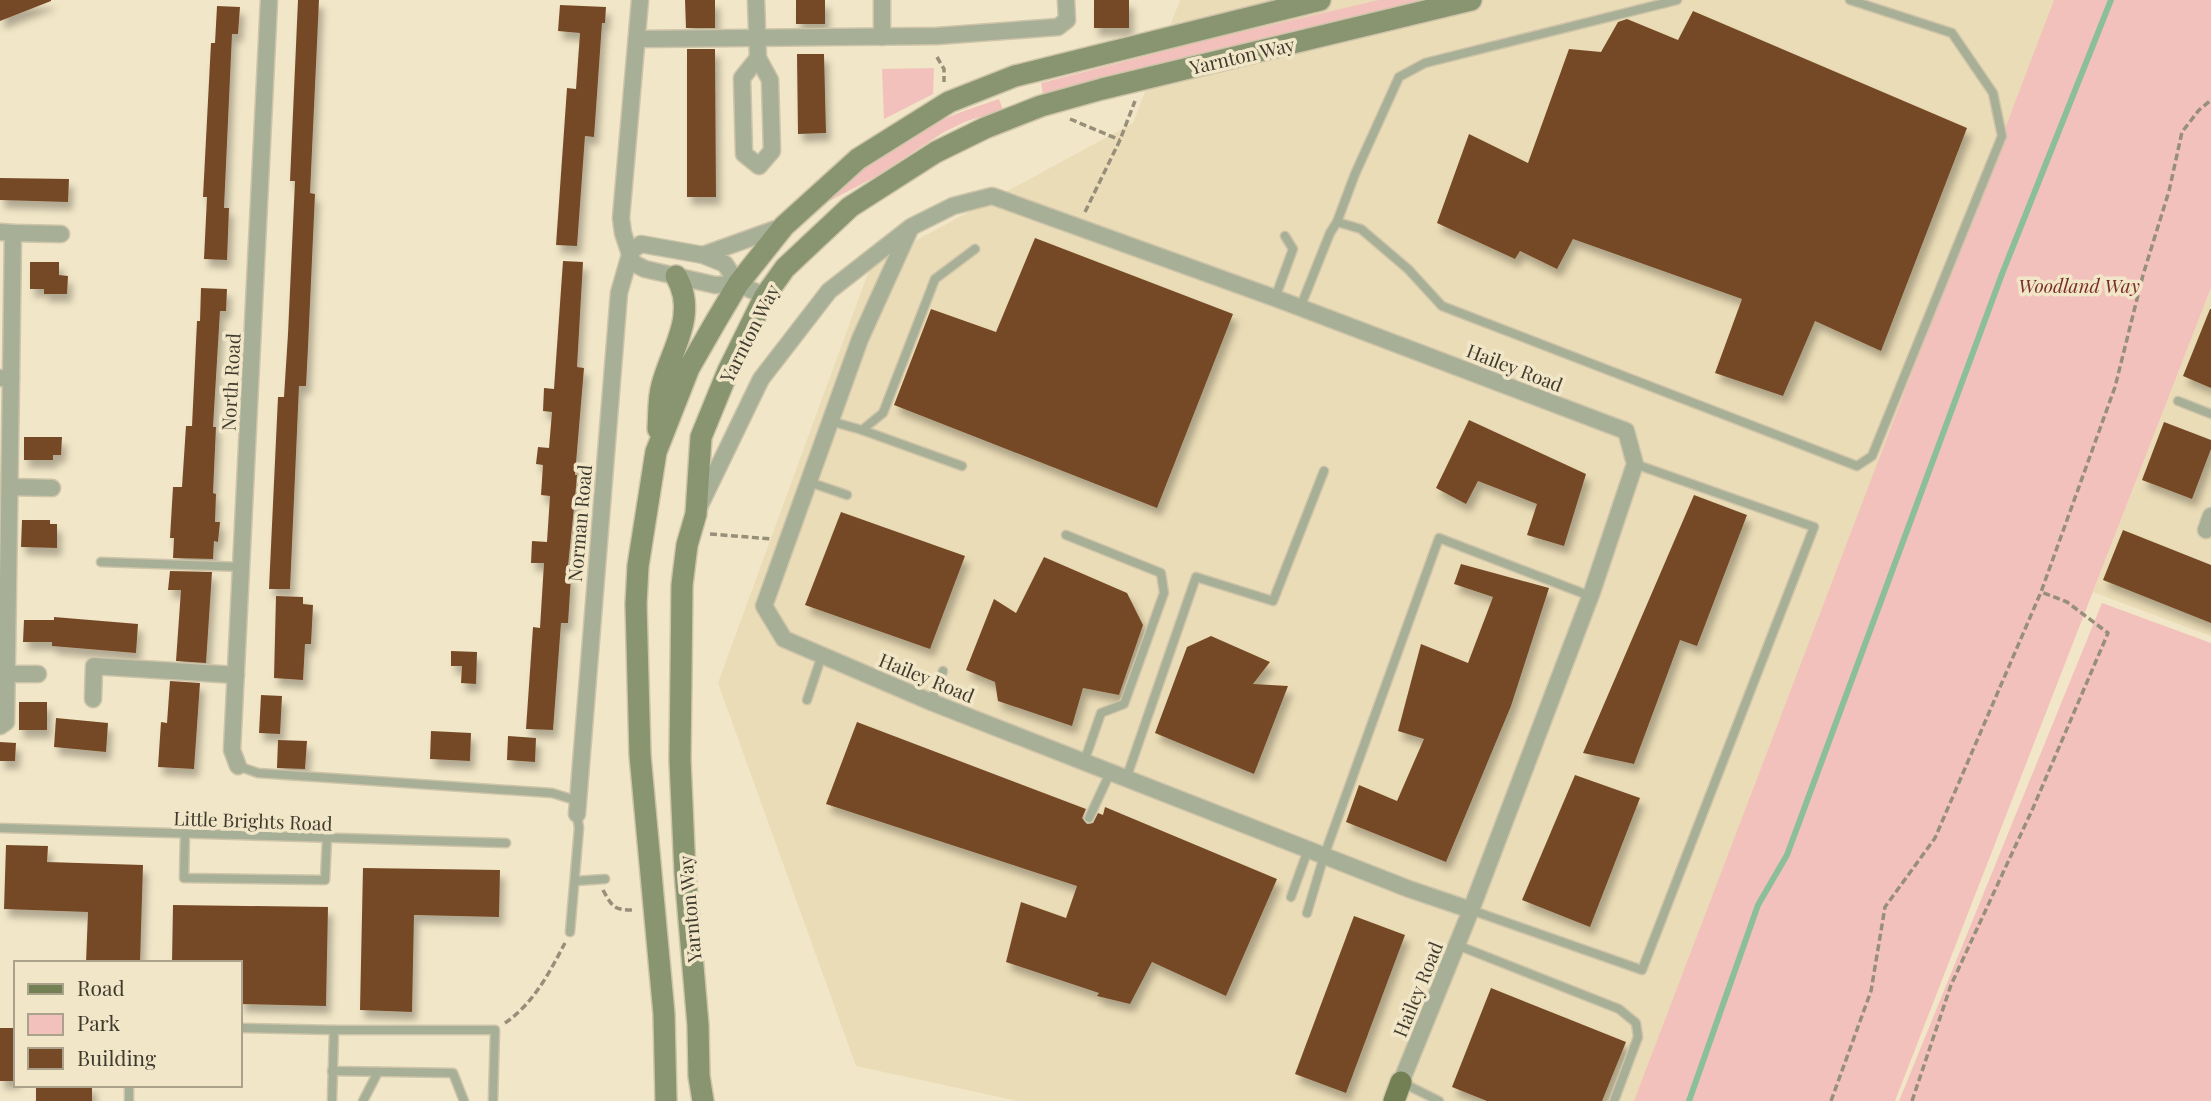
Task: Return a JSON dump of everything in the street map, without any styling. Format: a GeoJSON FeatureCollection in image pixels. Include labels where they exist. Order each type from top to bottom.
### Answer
{"type":"FeatureCollection","features":[{"type":"Feature","properties":{"kind":"street","name":"North Road"},"geometry":{"type":"LineString","coordinates":[[238,765],[232,750],[269,0]]}},
{"type":"Feature","properties":{"kind":"street"},"geometry":{"type":"LineString","coordinates":[[640,0],[621,218],[625,243],[631,251],[633,262],[645,269],[715,285],[738,284],[765,296]]}},
{"type":"Feature","properties":{"kind":"street"},"geometry":{"type":"LineString","coordinates":[[750,0],[758,58],[770,80],[772,151],[759,166],[744,154],[742,78],[758,58]]}},
{"type":"Feature","properties":{"kind":"street"},"geometry":{"type":"LineString","coordinates":[[881,0],[882,37]]}},
{"type":"Feature","properties":{"kind":"street"},"geometry":{"type":"LineString","coordinates":[[636,39],[937,36],[1058,27],[1067,20],[1066,0]]}},
{"type":"Feature","properties":{"kind":"street","name":"Yarnton Way"},"geometry":{"type":"LineString","coordinates":[[666,1101],[664,1014],[641,768],[637,688],[638,566],[656,452],[689,368],[738,284],[784,226],[858,159],[949,102],[1015,76],[1320,0]]}},
{"type":"Feature","properties":{"kind":"street","name":"Yarnton Way"},"geometry":{"type":"LineString","coordinates":[[703,1101],[685,873],[680,760],[682,585],[687,545],[700,524],[701,437],[727,371],[765,296],[785,268],[850,207],[936,152],[985,128],[1041,106],[1102,89],[1436,4],[1471,0]]}},
{"type":"Feature","properties":{"kind":"street","name":"Hailey Road"},"geometry":{"type":"LineString","coordinates":[[700,524],[761,379],[829,291],[911,227],[953,206],[992,196],[1275,298],[1626,432],[1635,464],[1590,596],[1471,910],[1398,1092]]}},
{"type":"Feature","properties":{"kind":"street"},"geometry":{"type":"LineString","coordinates":[[703,254],[784,226]]}},
{"type":"Feature","properties":{"kind":"street","name":"Hailey Road"},"geometry":{"type":"LineString","coordinates":[[911,227],[860,339],[764,606],[784,639],[931,702],[1110,773],[1471,910]]}},
{"type":"Feature","properties":{"kind":"street"},"geometry":{"type":"LineString","coordinates":[[0,726],[6,722],[10,487],[5,378],[7,232],[61,234]]}},
{"type":"Feature","properties":{"kind":"street"},"geometry":{"type":"LineString","coordinates":[[631,251],[640,244],[703,254],[725,264],[738,284]]}},
{"type":"Feature","properties":{"kind":"street","name":"Norman Road"},"geometry":{"type":"LineString","coordinates":[[578,807],[619,293],[631,251]]}},
{"type":"Feature","properties":{"kind":"street"},"geometry":{"type":"LineString","coordinates":[[656,452],[661,388],[684,321],[684,290],[676,276]]}},
{"type":"Feature","properties":{"kind":"street"},"geometry":{"type":"LineString","coordinates":[[10,487],[52,488]]}},
{"type":"Feature","properties":{"kind":"street"},"geometry":{"type":"LineString","coordinates":[[93,699],[94,666],[236,675]]}},
{"type":"Feature","properties":{"kind":"street"},"geometry":{"type":"LineString","coordinates":[[7,674],[38,674]]}},
{"type":"Feature","properties":{"kind":"lane"},"geometry":{"type":"LineString","coordinates":[[1300,308],[1355,174],[1399,77],[1425,63],[1677,0]]}},
{"type":"Feature","properties":{"kind":"lane"},"geometry":{"type":"LineString","coordinates":[[1337,222],[1360,229],[1408,269],[1442,306],[1857,466],[1872,456],[2002,135],[1993,93],[1952,33],[1850,0]]}},
{"type":"Feature","properties":{"kind":"lane"},"geometry":{"type":"LineString","coordinates":[[1275,298],[1293,249],[1285,236]]}},
{"type":"Feature","properties":{"kind":"lane"},"geometry":{"type":"LineString","coordinates":[[862,430],[883,414],[935,279],[975,249]]}},
{"type":"Feature","properties":{"kind":"lane"},"geometry":{"type":"LineString","coordinates":[[2178,401],[2211,414]]}},
{"type":"Feature","properties":{"kind":"lane"},"geometry":{"type":"LineString","coordinates":[[830,421],[962,466]]}},
{"type":"Feature","properties":{"kind":"lane"},"geometry":{"type":"LineString","coordinates":[[1471,910],[1642,970],[1814,527],[1635,464]]}},
{"type":"Feature","properties":{"kind":"lane"},"geometry":{"type":"LineString","coordinates":[[1126,779],[1196,576],[1273,601],[1324,471]]}},
{"type":"Feature","properties":{"kind":"lane"},"geometry":{"type":"LineString","coordinates":[[809,482],[847,495]]}},
{"type":"Feature","properties":{"kind":"lane"},"geometry":{"type":"LineString","coordinates":[[1066,534],[1161,573],[1164,593],[1124,704],[1101,712],[1084,762]]}},
{"type":"Feature","properties":{"kind":"lane"},"geometry":{"type":"LineString","coordinates":[[1307,913],[1324,856],[1439,538],[1590,596]]}},
{"type":"Feature","properties":{"kind":"lane"},"geometry":{"type":"LineString","coordinates":[[100,562],[243,567]]}},
{"type":"Feature","properties":{"kind":"lane"},"geometry":{"type":"LineString","coordinates":[[807,700],[822,655]]}},
{"type":"Feature","properties":{"kind":"lane"},"geometry":{"type":"LineString","coordinates":[[931,702],[943,671]]}},
{"type":"Feature","properties":{"kind":"lane"},"geometry":{"type":"LineString","coordinates":[[238,765],[258,774],[552,793],[578,807],[579,828],[570,932]]}},
{"type":"Feature","properties":{"kind":"lane"},"geometry":{"type":"LineString","coordinates":[[1089,818],[1110,773]]}},
{"type":"Feature","properties":{"kind":"lane","name":"Little Brights Road"},"geometry":{"type":"LineString","coordinates":[[0,828],[506,844]]}},
{"type":"Feature","properties":{"kind":"lane"},"geometry":{"type":"LineString","coordinates":[[185,834],[184,878],[326,880],[327,838]]}},
{"type":"Feature","properties":{"kind":"lane"},"geometry":{"type":"LineString","coordinates":[[1291,897],[1308,850]]}},
{"type":"Feature","properties":{"kind":"lane"},"geometry":{"type":"LineString","coordinates":[[575,881],[601,879]]}},
{"type":"Feature","properties":{"kind":"lane"},"geometry":{"type":"LineString","coordinates":[[1457,945],[1619,1009],[1636,1023],[1638,1037],[1614,1101]]}},
{"type":"Feature","properties":{"kind":"lane"},"geometry":{"type":"LineString","coordinates":[[242,1028],[495,1030],[494,1101]]}},
{"type":"Feature","properties":{"kind":"lane"},"geometry":{"type":"LineString","coordinates":[[332,1101],[334,1030]]}},
{"type":"Feature","properties":{"kind":"lane"},"geometry":{"type":"LineString","coordinates":[[332,1071],[453,1073],[464,1101]]}},
{"type":"Feature","properties":{"kind":"lane"},"geometry":{"type":"LineString","coordinates":[[363,1101],[378,1072]]}},
{"type":"Feature","properties":{"kind":"lane"},"geometry":{"type":"LineString","coordinates":[[1398,1092],[1439,1101]]}},
{"type":"Feature","properties":{"kind":"path"},"geometry":{"type":"LineString","coordinates":[[937,57],[944,69],[946,82],[937,86]]}},
{"type":"Feature","properties":{"kind":"path"},"geometry":{"type":"LineString","coordinates":[[1078,227],[1137,97]]}},
{"type":"Feature","properties":{"kind":"path"},"geometry":{"type":"LineString","coordinates":[[1831,1101],[1871,991],[1885,906],[1935,838],[2041,593],[2115,387],[2143,275],[2169,191],[2182,132],[2199,110],[2211,100]]}},
{"type":"Feature","properties":{"kind":"path"},"geometry":{"type":"LineString","coordinates":[[1063,116],[1119,140]]}},
{"type":"Feature","properties":{"kind":"path"},"geometry":{"type":"LineString","coordinates":[[700,524],[786,544]]}},
{"type":"Feature","properties":{"kind":"path"},"geometry":{"type":"LineString","coordinates":[[1912,1101],[1951,985],[2033,808],[2108,634],[2067,602],[2041,593]]}},
{"type":"Feature","properties":{"kind":"path"},"geometry":{"type":"LineString","coordinates":[[601,879],[612,906],[620,910],[640,910]]}},
{"type":"Feature","properties":{"kind":"path"},"geometry":{"type":"LineString","coordinates":[[495,1030],[528,1003],[549,975],[570,932]]}},
{"type":"Feature","properties":{"kind":"shaded area"},"geometry":{"type":"Polygon","coordinates":[[[1180,0],[2063,0],[1635,1101],[1018,1101],[856,1066],[718,683],[871,265],[1133,123],[1180,0]]]}},
{"type":"Feature","properties":{"kind":"shaded area"},"geometry":{"type":"Polygon","coordinates":[[[2211,288],[2211,636],[2093,592],[2211,288]]]}},
{"type":"Feature","properties":{"kind":"green space"},"geometry":{"type":"Polygon","coordinates":[[[1379,0],[1419,0],[1412,5],[1043,94],[1041,83],[1211,39],[1379,0]]]}},
{"type":"Feature","properties":{"kind":"green space","name":"Woodland Way"},"geometry":{"type":"Polygon","coordinates":[[[2054,0],[2211,0],[2211,288],[1895,1101],[1634,1101],[2054,0]]]}},
{"type":"Feature","properties":{"kind":"green space"},"geometry":{"type":"Polygon","coordinates":[[[934,68],[933,94],[884,119],[882,69],[934,68]]]}},
{"type":"Feature","properties":{"kind":"green space"},"geometry":{"type":"Polygon","coordinates":[[[999,99],[1003,110],[967,121],[944,132],[875,177],[816,208],[875,160],[923,129],[955,114],[999,99]]]}},
{"type":"Feature","properties":{"kind":"green space"},"geometry":{"type":"Polygon","coordinates":[[[2102,603],[2211,643],[2211,1101],[1899,1101],[2102,603]]]}},
{"type":"Feature","properties":{"kind":"building"},"geometry":{"type":"Polygon","coordinates":[[[0,0],[51,0],[51,1],[0,21],[0,0]]]}},
{"type":"Feature","properties":{"kind":"building"},"geometry":{"type":"Polygon","coordinates":[[[298,0],[319,0],[310,193],[315,194],[308,347],[306,386],[299,386],[290,589],[269,589],[278,397],[284,397],[288,334],[295,181],[290,181],[298,0]]]}},
{"type":"Feature","properties":{"kind":"building"},"geometry":{"type":"Polygon","coordinates":[[[685,0],[715,0],[715,28],[686,28],[685,0]]]}},
{"type":"Feature","properties":{"kind":"building"},"geometry":{"type":"Polygon","coordinates":[[[796,0],[825,0],[825,24],[796,24],[796,0]]]}},
{"type":"Feature","properties":{"kind":"building"},"geometry":{"type":"Polygon","coordinates":[[[1094,0],[1129,0],[1129,28],[1094,28],[1094,0]]]}},
{"type":"Feature","properties":{"kind":"building"},"geometry":{"type":"Polygon","coordinates":[[[560,5],[606,7],[605,23],[602,23],[594,137],[585,136],[577,246],[556,245],[567,88],[576,89],[580,33],[558,31],[560,5]]]}},
{"type":"Feature","properties":{"kind":"building"},"geometry":{"type":"Polygon","coordinates":[[[217,6],[240,7],[238,34],[232,34],[224,208],[229,208],[227,260],[204,259],[207,197],[203,197],[211,43],[215,43],[217,6]]]}},
{"type":"Feature","properties":{"kind":"building"},"geometry":{"type":"Polygon","coordinates":[[[1693,11],[1967,128],[1881,351],[1815,321],[1783,396],[1715,373],[1742,299],[1573,239],[1557,269],[1520,251],[1515,259],[1437,223],[1469,134],[1528,163],[1569,49],[1601,52],[1618,22],[1627,19],[1678,40],[1693,11]]]}},
{"type":"Feature","properties":{"kind":"building"},"geometry":{"type":"Polygon","coordinates":[[[687,49],[715,49],[716,197],[687,197],[687,49]]]}},
{"type":"Feature","properties":{"kind":"building"},"geometry":{"type":"Polygon","coordinates":[[[797,54],[824,54],[826,133],[798,134],[797,54]]]}},
{"type":"Feature","properties":{"kind":"building"},"geometry":{"type":"Polygon","coordinates":[[[0,178],[69,179],[68,202],[0,200],[0,178]]]}},
{"type":"Feature","properties":{"kind":"building"},"geometry":{"type":"Polygon","coordinates":[[[1035,238],[1233,314],[1157,508],[894,405],[931,309],[996,332],[1035,238]]]}},
{"type":"Feature","properties":{"kind":"building"},"geometry":{"type":"Polygon","coordinates":[[[563,261],[583,262],[577,367],[584,368],[567,576],[571,577],[568,623],[561,623],[553,730],[526,729],[533,627],[540,628],[544,563],[531,563],[532,541],[547,542],[550,496],[541,495],[543,465],[536,464],[538,447],[549,448],[552,412],[543,411],[544,388],[554,389],[563,261]]]}},
{"type":"Feature","properties":{"kind":"building"},"geometry":{"type":"Polygon","coordinates":[[[30,262],[59,262],[59,275],[68,276],[67,294],[44,294],[44,289],[30,289],[30,262]]]}},
{"type":"Feature","properties":{"kind":"building"},"geometry":{"type":"Polygon","coordinates":[[[201,288],[227,289],[226,311],[220,311],[213,427],[216,427],[213,493],[216,494],[215,522],[220,522],[218,542],[214,541],[213,559],[173,558],[174,538],[170,538],[173,487],[182,487],[186,426],[192,426],[201,288]]]}},
{"type":"Feature","properties":{"kind":"building"},"geometry":{"type":"Polygon","coordinates":[[[2211,309],[2211,388],[2183,376],[2211,309]]]}},
{"type":"Feature","properties":{"kind":"building"},"geometry":{"type":"Polygon","coordinates":[[[1469,420],[1586,474],[1564,546],[1527,535],[1537,504],[1478,481],[1466,504],[1436,488],[1469,420]]]}},
{"type":"Feature","properties":{"kind":"building"},"geometry":{"type":"Polygon","coordinates":[[[2164,422],[2211,440],[2211,449],[2192,499],[2142,480],[2164,422]]]}},
{"type":"Feature","properties":{"kind":"building"},"geometry":{"type":"Polygon","coordinates":[[[24,437],[62,437],[61,455],[53,455],[53,460],[24,460],[24,437]]]}},
{"type":"Feature","properties":{"kind":"building"},"geometry":{"type":"Polygon","coordinates":[[[1694,495],[1747,515],[1697,646],[1680,640],[1634,764],[1583,753],[1694,495]]]}},
{"type":"Feature","properties":{"kind":"building"},"geometry":{"type":"Polygon","coordinates":[[[841,512],[965,556],[930,649],[805,605],[841,512]]]}},
{"type":"Feature","properties":{"kind":"building"},"geometry":{"type":"Polygon","coordinates":[[[22,520],[50,520],[50,524],[57,524],[57,548],[21,547],[22,520]]]}},
{"type":"Feature","properties":{"kind":"building"},"geometry":{"type":"Polygon","coordinates":[[[2123,530],[2211,565],[2211,623],[2103,580],[2123,530]]]}},
{"type":"Feature","properties":{"kind":"building"},"geometry":{"type":"Polygon","coordinates":[[[1044,557],[1127,593],[1143,625],[1119,695],[1083,688],[1072,726],[998,701],[995,682],[966,670],[994,599],[1016,613],[1044,557]]]}},
{"type":"Feature","properties":{"kind":"building"},"geometry":{"type":"Polygon","coordinates":[[[1461,564],[1549,588],[1511,706],[1446,862],[1346,822],[1359,785],[1397,801],[1424,739],[1398,731],[1421,644],[1468,663],[1493,597],[1454,584],[1461,564]]]}},
{"type":"Feature","properties":{"kind":"building"},"geometry":{"type":"Polygon","coordinates":[[[170,571],[212,572],[206,663],[176,661],[181,590],[168,590],[170,571]]]}},
{"type":"Feature","properties":{"kind":"building"},"geometry":{"type":"Polygon","coordinates":[[[276,596],[303,597],[303,604],[313,605],[311,644],[305,644],[303,680],[274,678],[276,596]]]}},
{"type":"Feature","properties":{"kind":"building"},"geometry":{"type":"Polygon","coordinates":[[[54,617],[138,624],[136,653],[52,646],[52,642],[23,642],[24,620],[54,620],[54,617]]]}},
{"type":"Feature","properties":{"kind":"building"},"geometry":{"type":"Polygon","coordinates":[[[1211,636],[1270,662],[1253,684],[1288,686],[1254,774],[1155,733],[1187,647],[1211,636]]]}},
{"type":"Feature","properties":{"kind":"building"},"geometry":{"type":"Polygon","coordinates":[[[451,651],[477,652],[476,684],[461,683],[462,666],[451,666],[451,651]]]}},
{"type":"Feature","properties":{"kind":"building"},"geometry":{"type":"Polygon","coordinates":[[[170,681],[200,683],[194,769],[158,767],[161,722],[167,723],[170,681]]]}},
{"type":"Feature","properties":{"kind":"building"},"geometry":{"type":"Polygon","coordinates":[[[261,695],[282,696],[280,734],[259,733],[261,695]]]}},
{"type":"Feature","properties":{"kind":"building"},"geometry":{"type":"Polygon","coordinates":[[[19,702],[47,702],[47,730],[19,730],[19,702]]]}},
{"type":"Feature","properties":{"kind":"building"},"geometry":{"type":"Polygon","coordinates":[[[56,718],[108,723],[106,752],[54,747],[56,718]]]}},
{"type":"Feature","properties":{"kind":"building"},"geometry":{"type":"Polygon","coordinates":[[[857,722],[1086,809],[1082,818],[1087,824],[1093,823],[1098,813],[1103,815],[1105,807],[1277,879],[1226,996],[1152,962],[1130,1004],[1097,996],[1099,993],[1006,962],[1021,902],[1066,918],[1077,886],[826,804],[857,722]]]}},
{"type":"Feature","properties":{"kind":"building"},"geometry":{"type":"Polygon","coordinates":[[[431,731],[471,733],[470,761],[430,759],[431,731]]]}},
{"type":"Feature","properties":{"kind":"building"},"geometry":{"type":"Polygon","coordinates":[[[508,736],[536,738],[535,762],[507,760],[508,736]]]}},
{"type":"Feature","properties":{"kind":"building"},"geometry":{"type":"Polygon","coordinates":[[[278,740],[307,741],[305,769],[277,768],[278,740]]]}},
{"type":"Feature","properties":{"kind":"building"},"geometry":{"type":"Polygon","coordinates":[[[0,742],[16,743],[15,761],[0,761],[0,742]]]}},
{"type":"Feature","properties":{"kind":"building"},"geometry":{"type":"Polygon","coordinates":[[[1575,775],[1640,798],[1590,927],[1522,900],[1575,775]]]}},
{"type":"Feature","properties":{"kind":"building"},"geometry":{"type":"Polygon","coordinates":[[[6,845],[48,846],[47,862],[143,865],[140,961],[86,961],[88,912],[4,909],[6,845]]]}},
{"type":"Feature","properties":{"kind":"building"},"geometry":{"type":"Polygon","coordinates":[[[363,868],[500,870],[499,917],[414,915],[412,1012],[360,1010],[363,868]]]}},
{"type":"Feature","properties":{"kind":"building"},"geometry":{"type":"Polygon","coordinates":[[[173,905],[328,907],[326,1006],[242,1004],[242,961],[172,961],[173,905]]]}},
{"type":"Feature","properties":{"kind":"building"},"geometry":{"type":"Polygon","coordinates":[[[1354,916],[1405,935],[1346,1093],[1295,1074],[1354,916]]]}},
{"type":"Feature","properties":{"kind":"building"},"geometry":{"type":"Polygon","coordinates":[[[1491,988],[1626,1042],[1602,1101],[1487,1101],[1452,1087],[1491,988]]]}},
{"type":"Feature","properties":{"kind":"building"},"geometry":{"type":"Polygon","coordinates":[[[0,1028],[14,1028],[14,1081],[0,1081],[0,1028]]]}},
{"type":"Feature","properties":{"kind":"building"},"geometry":{"type":"Polygon","coordinates":[[[36,1087],[92,1087],[92,1101],[36,1101],[36,1087]]]}},
{"type":"Feature","properties":{"kind":"waterway"},"geometry":{"type":"LineString","coordinates":[[1689,1101],[1758,905],[1787,855],[2002,274],[2111,0]]}}]}
